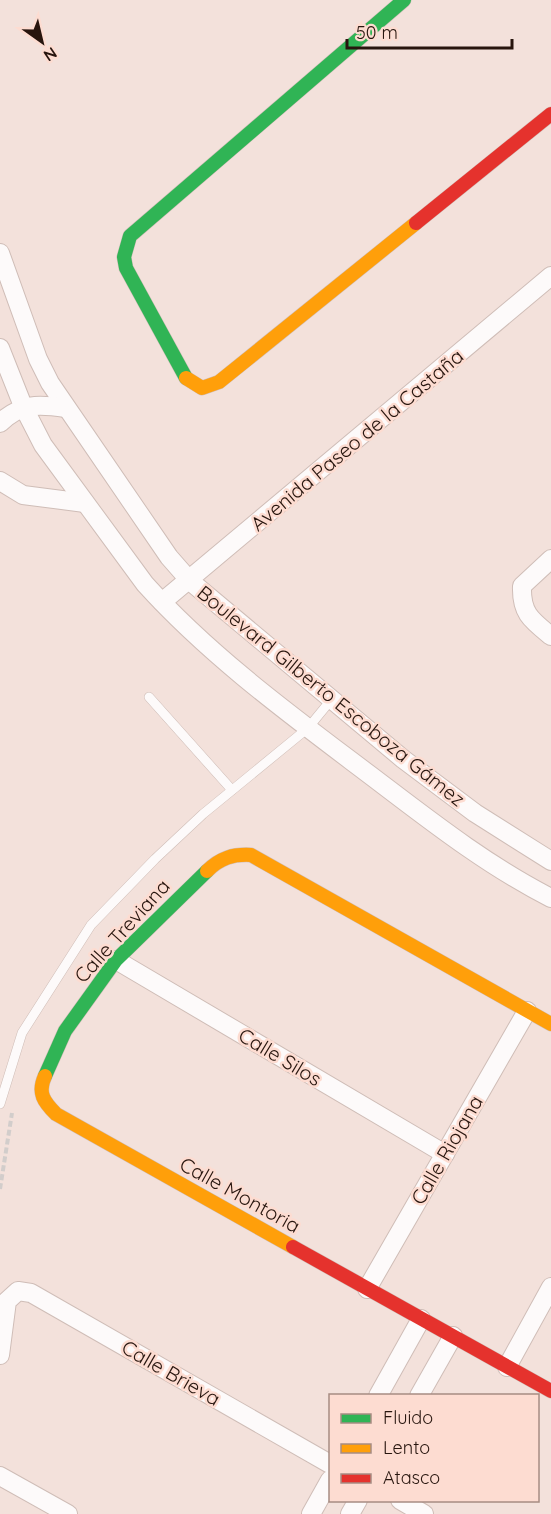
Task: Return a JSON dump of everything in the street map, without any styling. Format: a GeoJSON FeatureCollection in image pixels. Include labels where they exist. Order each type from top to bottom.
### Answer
{"type":"FeatureCollection","features":[{"type":"Feature","properties":{"kind":"street"},"geometry":{"type":"LineString","coordinates":[[404,0],[130,236],[124,257],[126,268],[186,378],[194,386],[201,389],[210,388],[219,382],[551,114]]}},
{"type":"Feature","properties":{"kind":"street","name":"Boulevard Gilberto Escoboza Gámez"},"geometry":{"type":"LineString","coordinates":[[0,253],[38,359],[66,408],[169,557],[190,581],[403,759],[475,813],[551,861]]}},
{"type":"Feature","properties":{"kind":"street","name":"Avenida Paseo de la Castaña"},"geometry":{"type":"LineString","coordinates":[[162,602],[190,581],[551,276]]}},
{"type":"Feature","properties":{"kind":"street","name":"Boulevard Gilberto Escoboza Gámez"},"geometry":{"type":"LineString","coordinates":[[0,348],[23,406],[43,445],[162,602],[202,641],[308,728],[464,844],[551,897]]}},
{"type":"Feature","properties":{"kind":"street"},"geometry":{"type":"LineString","coordinates":[[0,423],[23,406],[43,405],[66,408]]}},
{"type":"Feature","properties":{"kind":"street"},"geometry":{"type":"LineString","coordinates":[[0,481],[23,495],[85,503]]}},
{"type":"Feature","properties":{"kind":"street"},"geometry":{"type":"LineString","coordinates":[[551,559],[522,586],[521,602],[534,622],[551,636]]}},
{"type":"Feature","properties":{"kind":"street","name":"Calle Treviana"},"geometry":{"type":"LineString","coordinates":[[43,1101],[41,1084],[65,1031],[94,988],[116,960],[217,861],[236,854],[251,855],[527,1011]]}},
{"type":"Feature","properties":{"kind":"street","name":"Calle Silos"},"geometry":{"type":"LineString","coordinates":[[116,960],[445,1154]]}},
{"type":"Feature","properties":{"kind":"street"},"geometry":{"type":"LineString","coordinates":[[527,1011],[551,1024]]}},
{"type":"Feature","properties":{"kind":"street","name":"Calle Riojana"},"geometry":{"type":"LineString","coordinates":[[368,1289],[527,1011]]}},
{"type":"Feature","properties":{"kind":"street","name":"Calle Montoria"},"geometry":{"type":"LineString","coordinates":[[43,1101],[56,1114],[551,1391]]}},
{"type":"Feature","properties":{"kind":"street"},"geometry":{"type":"LineString","coordinates":[[507,1367],[551,1287]]}},
{"type":"Feature","properties":{"kind":"street","name":"Calle Brieva"},"geometry":{"type":"LineString","coordinates":[[0,1355],[7,1301],[18,1291],[31,1293],[329,1463]]}},
{"type":"Feature","properties":{"kind":"street"},"geometry":{"type":"LineString","coordinates":[[379,1394],[421,1319]]}},
{"type":"Feature","properties":{"kind":"street"},"geometry":{"type":"LineString","coordinates":[[420,1394],[453,1336]]}},
{"type":"Feature","properties":{"kind":"street"},"geometry":{"type":"LineString","coordinates":[[0,1476],[68,1514]]}},
{"type":"Feature","properties":{"kind":"street"},"geometry":{"type":"LineString","coordinates":[[311,1514],[329,1482]]}},
{"type":"Feature","properties":{"kind":"street"},"geometry":{"type":"LineString","coordinates":[[403,1502],[424,1514]]}},
{"type":"Feature","properties":{"kind":"lane"},"geometry":{"type":"LineString","coordinates":[[148,697],[232,790]]}},
{"type":"Feature","properties":{"kind":"lane"},"geometry":{"type":"LineString","coordinates":[[0,1104],[22,1033],[91,925],[155,859],[232,790],[308,728],[331,700]]}},
{"type":"Feature","properties":{"kind":"traffic: fast"},"geometry":{"type":"LineString","coordinates":[[186,378],[126,268],[124,257],[130,236],[404,0]]}},
{"type":"Feature","properties":{"kind":"traffic: fast"},"geometry":{"type":"LineString","coordinates":[[45,1076],[65,1031],[116,960],[207,871]]}},
{"type":"Feature","properties":{"kind":"traffic: slow"},"geometry":{"type":"LineString","coordinates":[[186,378],[202,388],[219,382],[416,223]]}},
{"type":"Feature","properties":{"kind":"traffic: slow"},"geometry":{"type":"LineString","coordinates":[[207,871],[227,858],[251,855],[551,1024]]}},
{"type":"Feature","properties":{"kind":"traffic: slow"},"geometry":{"type":"LineString","coordinates":[[45,1076],[42,1087],[43,1097],[56,1114],[293,1247]]}},
{"type":"Feature","properties":{"kind":"traffic: jam"},"geometry":{"type":"LineString","coordinates":[[416,223],[551,114]]}},
{"type":"Feature","properties":{"kind":"traffic: jam"},"geometry":{"type":"LineString","coordinates":[[293,1247],[551,1391]]}}]}
